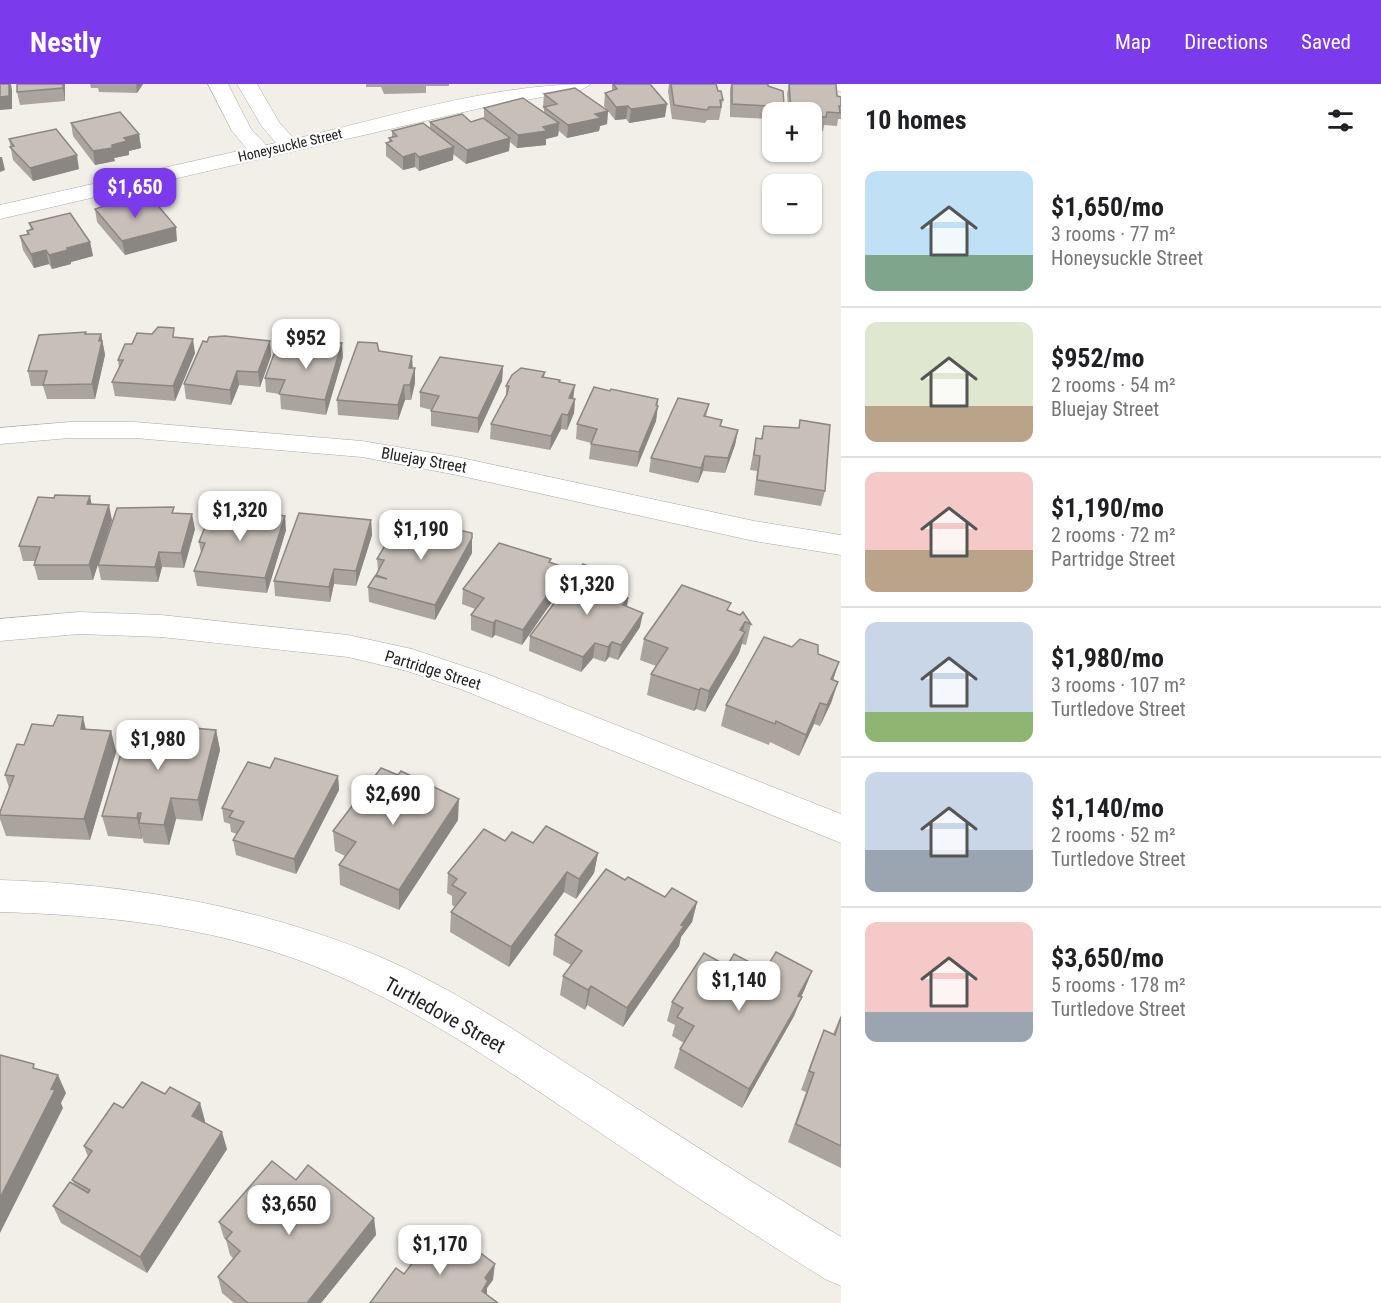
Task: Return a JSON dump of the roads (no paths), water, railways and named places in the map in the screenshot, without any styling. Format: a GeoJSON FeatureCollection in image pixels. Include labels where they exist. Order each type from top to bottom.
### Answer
{"type":"FeatureCollection","features":[{"type":"Feature","properties":{"kind":"street"},"geometry":{"type":"LineString","coordinates":[[218,84],[242,131],[260,151]]}},
{"type":"Feature","properties":{"kind":"street","name":"Honeysuckle Street"},"geometry":{"type":"LineString","coordinates":[[0,212],[481,102],[581,84]]}},
{"type":"Feature","properties":{"kind":"street"},"geometry":{"type":"LineString","coordinates":[[823,84],[841,85]]}},
{"type":"Feature","properties":{"kind":"street"},"geometry":{"type":"LineString","coordinates":[[229,106],[252,93],[271,125],[289,145]]}},
{"type":"Feature","properties":{"kind":"street","name":"Bluejay Street"},"geometry":{"type":"LineString","coordinates":[[0,436],[70,430],[135,430],[362,449],[457,466],[754,531],[841,545]]}},
{"type":"Feature","properties":{"kind":"street","name":"Partridge Street"},"geometry":{"type":"LineString","coordinates":[[0,630],[79,623],[161,626],[348,646],[412,661],[486,686],[841,829]]}},
{"type":"Feature","properties":{"kind":"street","name":"Turtledove Street"},"geometry":{"type":"LineString","coordinates":[[0,896],[63,896],[162,909],[250,929],[327,954],[412,992],[527,1061],[723,1190],[841,1263]]}}]}
